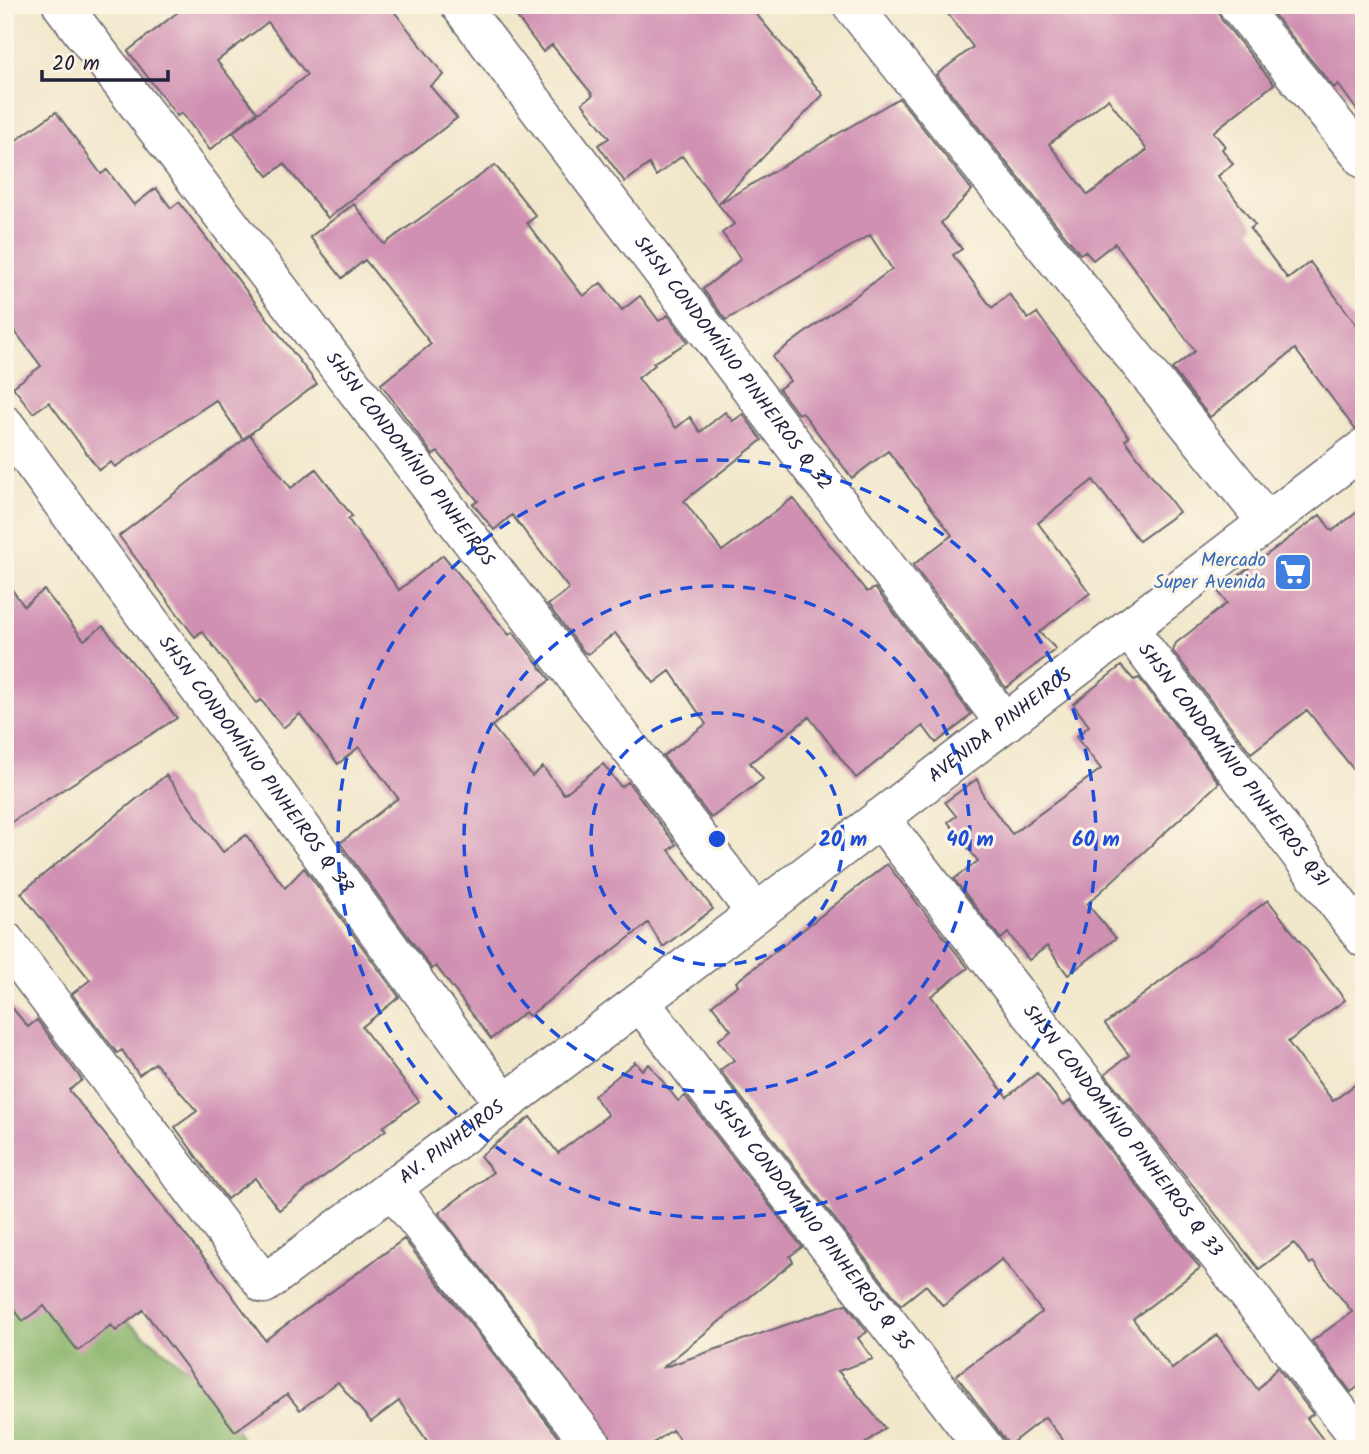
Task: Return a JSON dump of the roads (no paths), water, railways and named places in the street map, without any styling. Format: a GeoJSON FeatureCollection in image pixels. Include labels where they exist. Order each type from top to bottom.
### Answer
{"type":"FeatureCollection","features":[{"type":"Feature","properties":{"kind":"street","name":"SHSN CONDOMÍNIO PINHEIROS"},"geometry":{"type":"LineString","coordinates":[[62,5],[756,913]]}},
{"type":"Feature","properties":{"kind":"street","name":"SHSN CONDOMÍNIO PINHEIROS Q 32"},"geometry":{"type":"LineString","coordinates":[[460,5],[1005,723]]}},
{"type":"Feature","properties":{"kind":"street"},"geometry":{"type":"LineString","coordinates":[[852,5],[1267,522]]}},
{"type":"Feature","properties":{"kind":"street"},"geometry":{"type":"LineString","coordinates":[[1238,5],[1364,159]]}},
{"type":"Feature","properties":{"kind":"street","name":"SHSN CONDOMÍNIO PINHEIROS Q 38"},"geometry":{"type":"LineString","coordinates":[[5,425],[504,1103]]}},
{"type":"Feature","properties":{"kind":"street","name":"AVENIDA PINHEIROS"},"geometry":{"type":"LineString","coordinates":[[639,1002],[1364,448]]}},
{"type":"Feature","properties":{"kind":"street","name":"SHSN CONDOMÍNIO PINHEIROS Q31"},"geometry":{"type":"LineString","coordinates":[[1128,628],[1364,938]]}},
{"type":"Feature","properties":{"kind":"street","name":"SHSN CONDOMÍNIO PINHEIROS Q 33"},"geometry":{"type":"LineString","coordinates":[[880,818],[1364,1444]]}},
{"type":"Feature","properties":{"kind":"street","name":"AV. PINHEIROS"},"geometry":{"type":"LineString","coordinates":[[5,941],[264,1284],[639,1002]]}},
{"type":"Feature","properties":{"kind":"street","name":"SHSN CONDOMÍNIO PINHEIROS Q 35"},"geometry":{"type":"LineString","coordinates":[[639,1002],[985,1449]]}},
{"type":"Feature","properties":{"kind":"street"},"geometry":{"type":"LineString","coordinates":[[392,1188],[595,1449]]}},
{"type":"Feature","properties":{"kind":"place","name":"Mercado Super Avenida"},"geometry":{"type":"Point","coordinates":[1293,572]}}]}
